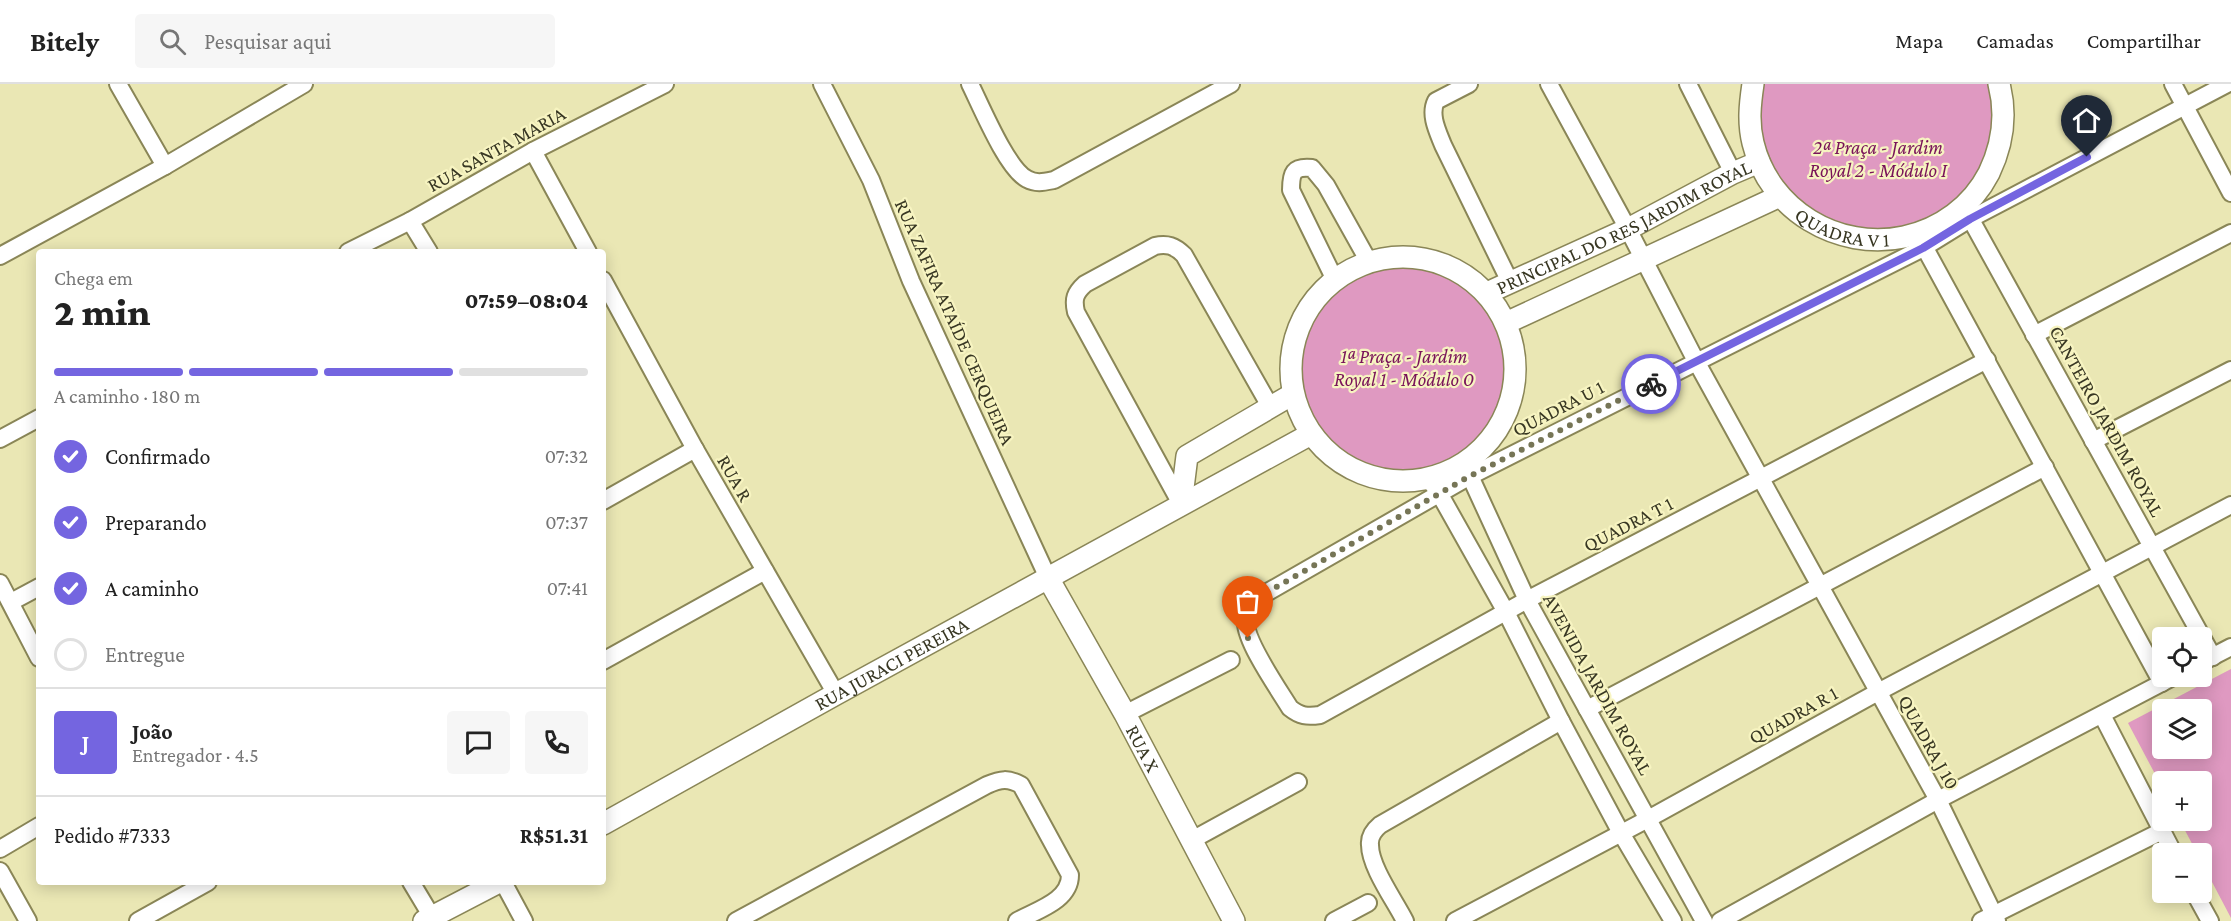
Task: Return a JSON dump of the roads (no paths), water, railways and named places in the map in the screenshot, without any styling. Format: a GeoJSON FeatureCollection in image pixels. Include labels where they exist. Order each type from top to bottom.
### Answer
{"type":"FeatureCollection","features":[{"type":"Feature","properties":{"kind":"street"},"geometry":{"type":"LineString","coordinates":[[118,84],[165,166]]}},
{"type":"Feature","properties":{"kind":"street"},"geometry":{"type":"LineString","coordinates":[[0,256],[165,166],[304,84]]}},
{"type":"Feature","properties":{"kind":"street","name":"RUA SANTA MARIA"},"geometry":{"type":"LineString","coordinates":[[354,249],[410,221],[533,151],[664,84]]}},
{"type":"Feature","properties":{"kind":"street","name":"RUA ZAFIRA ATAÍDE CERQUEIRA"},"geometry":{"type":"LineString","coordinates":[[822,84],[871,180],[911,281],[1048,578]]}},
{"type":"Feature","properties":{"kind":"street"},"geometry":{"type":"LineString","coordinates":[[970,84],[1013,168],[1027,179],[1040,183],[1054,180],[1231,84]]}},
{"type":"Feature","properties":{"kind":"street"},"geometry":{"type":"LineString","coordinates":[[1469,84],[1436,101],[1434,116],[1443,145],[1510,282]]}},
{"type":"Feature","properties":{"kind":"street","name":"QUADRA J 10"},"geometry":{"type":"LineString","coordinates":[[1549,84],[1628,229],[1696,361],[1938,800],[1990,919]]}},
{"type":"Feature","properties":{"kind":"street"},"geometry":{"type":"LineString","coordinates":[[1688,84],[1733,173]]}},
{"type":"Feature","properties":{"kind":"street","name":"QUADRA V 1"},"geometry":{"type":"LineString","coordinates":[[1753,84],[1750,123],[1759,162],[1780,196],[1802,216],[1828,231],[1858,239],[1921,241],[1935,227],[1967,213],[1996,158],[2003,130],[2003,100],[1999,84]]}},
{"type":"Feature","properties":{"kind":"street"},"geometry":{"type":"LineString","coordinates":[[2173,84],[2231,193]]}},
{"type":"Feature","properties":{"kind":"street"},"geometry":{"type":"LineString","coordinates":[[1967,213],[2227,84]]}},
{"type":"Feature","properties":{"kind":"street"},"geometry":{"type":"LineString","coordinates":[[533,151],[586,249]]}},
{"type":"Feature","properties":{"kind":"street","name":"PRINCIPAL DO RES JARDIM ROYAL"},"geometry":{"type":"LineString","coordinates":[[1487,293],[1628,229],[1733,173],[1759,162]]}},
{"type":"Feature","properties":{"kind":"street"},"geometry":{"type":"LineString","coordinates":[[1335,280],[1291,190],[1294,171],[1302,167],[1312,168],[1326,185],[1369,262]]}},
{"type":"Feature","properties":{"kind":"street","name":"PRINCIPAL DO RES JARDIM ROYAL"},"geometry":{"type":"LineString","coordinates":[[1506,323],[1780,196]]}},
{"type":"Feature","properties":{"kind":"street","name":"CANTEIRO JARDIM ROYAL"},"geometry":{"type":"LineString","coordinates":[[1967,213],[2152,547],[2192,627]]}},
{"type":"Feature","properties":{"kind":"street"},"geometry":{"type":"LineString","coordinates":[[410,221],[427,249]]}},
{"type":"Feature","properties":{"kind":"street"},"geometry":{"type":"LineString","coordinates":[[2034,335],[2231,233]]}},
{"type":"Feature","properties":{"kind":"street"},"geometry":{"type":"LineString","coordinates":[[1921,241],[2103,574],[2152,653]]}},
{"type":"Feature","properties":{"kind":"street","name":"QUADRA U 1"},"geometry":{"type":"LineString","coordinates":[[1469,469],[1696,361],[1921,241]]}},
{"type":"Feature","properties":{"kind":"street"},"geometry":{"type":"LineString","coordinates":[[1181,504],[1076,312],[1075,293],[1085,284],[1155,246],[1164,244],[1176,247],[1184,255],[1272,408]]}},
{"type":"Feature","properties":{"kind":"street"},"geometry":{"type":"LineString","coordinates":[[1394,257],[1420,258],[1445,264],[1467,277],[1487,293],[1506,323],[1514,348],[1516,373],[1512,399],[1502,423],[1469,469],[1456,468],[1433,486],[1363,474],[1334,458],[1303,422],[1293,394],[1290,357],[1295,335],[1304,314],[1318,295],[1349,270],[1369,262],[1394,257]]}},
{"type":"Feature","properties":{"kind":"street","name":"RUA R"},"geometry":{"type":"LineString","coordinates":[[606,286],[695,450],[836,694]]}},
{"type":"Feature","properties":{"kind":"street","name":"QUADRA T 1"},"geometry":{"type":"LineString","coordinates":[[1433,486],[1259,597],[1249,609],[1245,622],[1248,638],[1290,708],[1298,715],[1308,717],[1320,715],[1527,600],[1987,360]]}},
{"type":"Feature","properties":{"kind":"street"},"geometry":{"type":"LineString","coordinates":[[2093,441],[2231,370]]}},
{"type":"Feature","properties":{"kind":"street"},"geometry":{"type":"LineString","coordinates":[[1181,504],[1187,456],[1293,394]]}},
{"type":"Feature","properties":{"kind":"street"},"geometry":{"type":"LineString","coordinates":[[0,439],[36,420]]}},
{"type":"Feature","properties":{"kind":"street","name":"RUA JURACI PEREIRA"},"geometry":{"type":"LineString","coordinates":[[606,822],[1311,434]]}},
{"type":"Feature","properties":{"kind":"street"},"geometry":{"type":"LineString","coordinates":[[606,499],[695,450]]}},
{"type":"Feature","properties":{"kind":"street"},"geometry":{"type":"LineString","coordinates":[[1587,709],[2045,466]]}},
{"type":"Feature","properties":{"kind":"street","name":"AVENIDA JARDIM ROYAL"},"geometry":{"type":"LineString","coordinates":[[1469,469],[1527,600],[1704,921]]}},
{"type":"Feature","properties":{"kind":"street"},"geometry":{"type":"LineString","coordinates":[[1433,486],[1506,612],[1621,833],[1673,921]]}},
{"type":"Feature","properties":{"kind":"street","name":"QUADRA R 1"},"geometry":{"type":"LineString","coordinates":[[1455,921],[2231,505]]}},
{"type":"Feature","properties":{"kind":"street"},"geometry":{"type":"LineString","coordinates":[[606,660],[765,571]]}},
{"type":"Feature","properties":{"kind":"street","name":"RUA X"},"geometry":{"type":"LineString","coordinates":[[1048,578],[1125,714],[1234,921]]}},
{"type":"Feature","properties":{"kind":"street"},"geometry":{"type":"LineString","coordinates":[[0,583],[36,652]]}},
{"type":"Feature","properties":{"kind":"street"},"geometry":{"type":"LineString","coordinates":[[11,602],[36,589]]}},
{"type":"Feature","properties":{"kind":"street"},"geometry":{"type":"LineString","coordinates":[[2212,658],[2231,647]]}},
{"type":"Feature","properties":{"kind":"street"},"geometry":{"type":"LineString","coordinates":[[1125,714],[1231,660]]}},
{"type":"Feature","properties":{"kind":"street"},"geometry":{"type":"LineString","coordinates":[[1720,921],[1743,916],[1938,800],[2156,687]]}},
{"type":"Feature","properties":{"kind":"street"},"geometry":{"type":"LineString","coordinates":[[2102,715],[2152,812]]}},
{"type":"Feature","properties":{"kind":"street"},"geometry":{"type":"LineString","coordinates":[[1406,921],[1372,858],[1369,844],[1372,832],[1380,825],[1561,721]]}},
{"type":"Feature","properties":{"kind":"street"},"geometry":{"type":"LineString","coordinates":[[736,921],[987,785],[1010,779],[1021,785],[1071,876],[1069,889],[1061,897],[1017,921]]}},
{"type":"Feature","properties":{"kind":"street"},"geometry":{"type":"LineString","coordinates":[[1192,840],[1298,782]]}},
{"type":"Feature","properties":{"kind":"street"},"geometry":{"type":"LineString","coordinates":[[0,849],[36,828]]}},
{"type":"Feature","properties":{"kind":"street"},"geometry":{"type":"LineString","coordinates":[[1990,919],[2162,831],[2168,843]]}},
{"type":"Feature","properties":{"kind":"street"},"geometry":{"type":"LineString","coordinates":[[0,871],[28,921]]}},
{"type":"Feature","properties":{"kind":"street"},"geometry":{"type":"LineString","coordinates":[[138,921],[203,885]]}},
{"type":"Feature","properties":{"kind":"street"},"geometry":{"type":"LineString","coordinates":[[412,885],[428,919],[495,885]]}},
{"type":"Feature","properties":{"kind":"street"},"geometry":{"type":"LineString","coordinates":[[503,885],[525,921]]}},
{"type":"Feature","properties":{"kind":"street"},"geometry":{"type":"LineString","coordinates":[[1334,921],[1368,903]]}},
{"type":"Feature","properties":{"kind":"street"},"geometry":{"type":"LineString","coordinates":[[2200,903],[2210,921]]}},
{"type":"Feature","properties":{"kind":"park label","name":"2ª Praça - Jardim Royal 2 - Módulo I"},"geometry":{"type":"Point","coordinates":[1878,158]}},
{"type":"Feature","properties":{"kind":"park label","name":"1ª Praça - Jardim Royal 1 - Módulo 0"},"geometry":{"type":"Point","coordinates":[1404,368]}}]}
